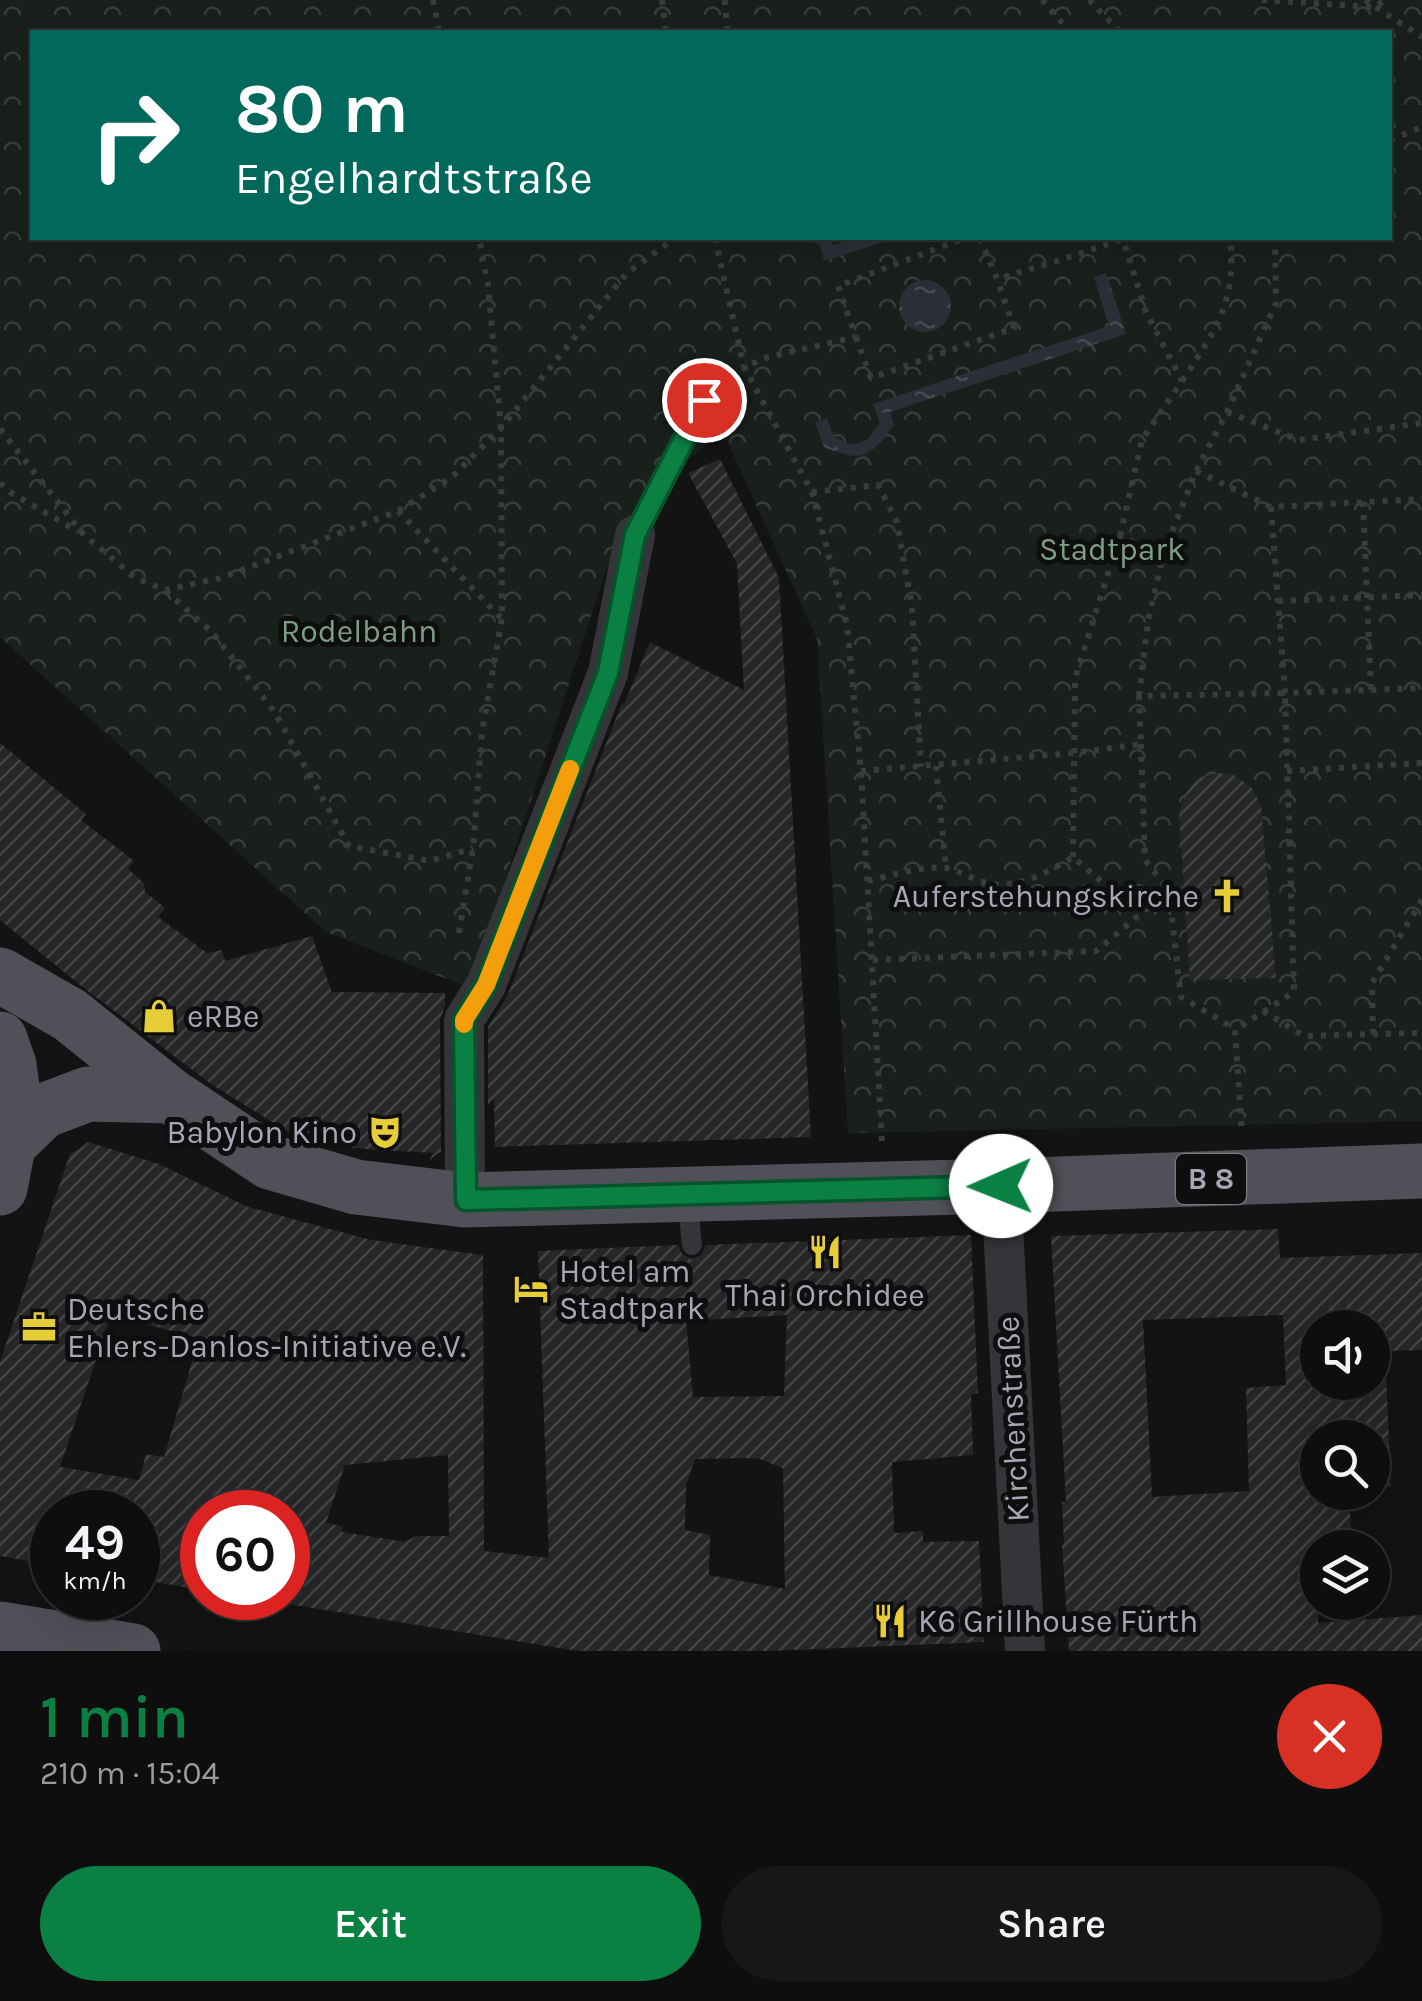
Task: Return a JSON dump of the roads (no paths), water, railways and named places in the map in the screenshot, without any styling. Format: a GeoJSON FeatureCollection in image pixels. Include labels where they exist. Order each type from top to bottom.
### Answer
{"type":"FeatureCollection","features":[{"type":"Feature","properties":{"kind":"main road","name":"B 8"},"geometry":{"type":"LineString","coordinates":[[0,975],[70,1014],[171,1096],[270,1162],[356,1187],[689,1220],[1001,1186],[1422,1170]]}},
{"type":"Feature","properties":{"kind":"main road"},"geometry":{"type":"LineString","coordinates":[[0,1039],[9,1065],[15,1110],[3,1174]]}},
{"type":"Feature","properties":{"kind":"main road"},"geometry":{"type":"LineString","coordinates":[[3,1174],[43,1112],[88,1094],[171,1096]]}},
{"type":"Feature","properties":{"kind":"main road"},"geometry":{"type":"LineString","coordinates":[[0,1629],[134,1651]]}},
{"type":"Feature","properties":{"kind":"street"},"geometry":{"type":"LineString","coordinates":[[466,1200],[464,1020],[486,985],[608,673],[635,535]]}},
{"type":"Feature","properties":{"kind":"street","name":"Kirchenstraße"},"geometry":{"type":"LineString","coordinates":[[1001,1186],[1025,1651]]}},
{"type":"Feature","properties":{"kind":"lane"},"geometry":{"type":"LineString","coordinates":[[635,535],[704,400]]}},
{"type":"Feature","properties":{"kind":"water"},"geometry":{"type":"Polygon","coordinates":[[[810,240],[831,240],[833,245],[850,240],[890,240],[824,261],[820,246],[810,240]]]}},
{"type":"Feature","properties":{"kind":"water"},"geometry":{"type":"Polygon","coordinates":[[[1106,273],[1126,334],[890,412],[894,425],[865,454],[848,455],[824,447],[815,423],[827,418],[834,437],[852,445],[867,440],[880,423],[873,404],[1109,326],[1094,277],[1106,273]]]}},
{"type":"Feature","properties":{"kind":"water"},"geometry":{"type":"Polygon","coordinates":[[[925,280],[943,288],[951,306],[943,324],[925,332],[907,324],[899,306],[907,288],[925,280]]]}},
{"type":"Feature","properties":{"kind":"place","name":"Auferstehungskirche"},"geometry":{"type":"Point","coordinates":[1227,896]}},
{"type":"Feature","properties":{"kind":"place","name":"eRBe"},"geometry":{"type":"Point","coordinates":[159,1016]}},
{"type":"Feature","properties":{"kind":"place","name":"Babylon Kino"},"geometry":{"type":"Point","coordinates":[385,1132]}},
{"type":"Feature","properties":{"kind":"place","name":"Thai Orchidee"},"geometry":{"type":"Point","coordinates":[825,1252]}},
{"type":"Feature","properties":{"kind":"place","name":"Hotel am Stadtpark"},"geometry":{"type":"Point","coordinates":[531,1289]}},
{"type":"Feature","properties":{"kind":"place","name":"Deutsche Ehlers-Danlos-Initiative e.V."},"geometry":{"type":"Point","coordinates":[39,1327]}},
{"type":"Feature","properties":{"kind":"place","name":"K6 Grillhouse Fürth"},"geometry":{"type":"Point","coordinates":[890,1621]}},
{"type":"Feature","properties":{"kind":"park label","name":"Stadtpark"},"geometry":{"type":"Point","coordinates":[1112,549]}},
{"type":"Feature","properties":{"kind":"park label","name":"Rodelbahn"},"geometry":{"type":"Point","coordinates":[359,631]}}]}
